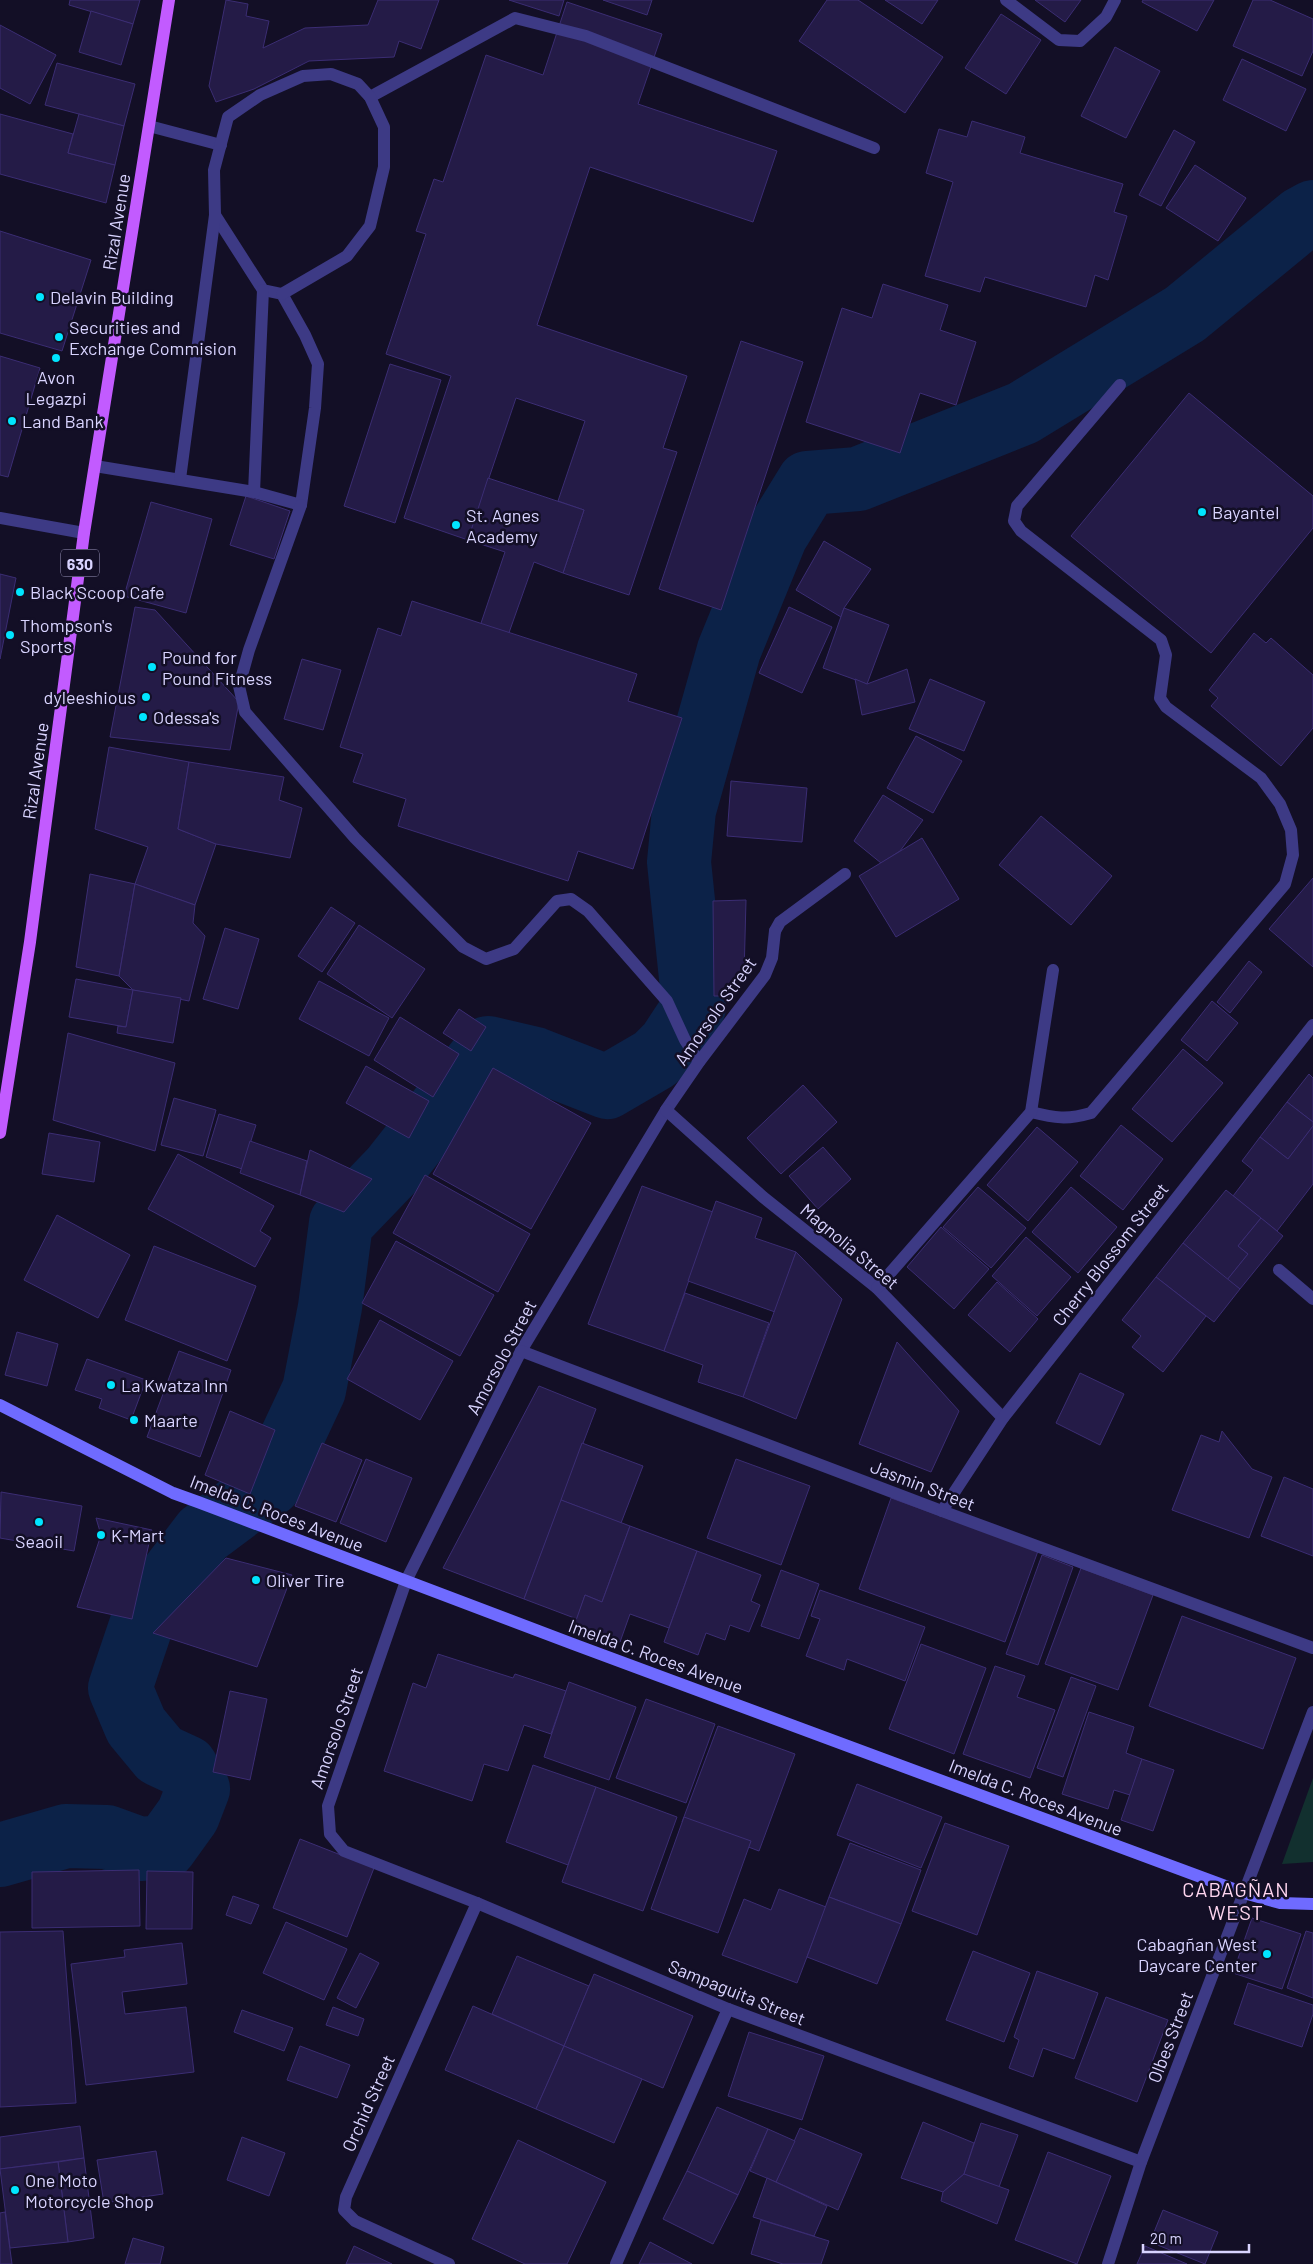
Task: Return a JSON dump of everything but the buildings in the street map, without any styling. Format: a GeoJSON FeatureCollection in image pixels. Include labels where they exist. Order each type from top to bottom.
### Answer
{"type":"FeatureCollection","features":[{"type":"Feature","properties":{"kind":"main road","name":"Rizal Avenue"},"geometry":{"type":"LineString","coordinates":[[0,1133],[30,942],[84,533],[170,0]]}},
{"type":"Feature","properties":{"kind":"main road","name":"Imelda C. Roces Avenue"},"geometry":{"type":"LineString","coordinates":[[0,1405],[173,1492],[198,1502],[1244,1893],[1280,1904],[1313,1904]]}},
{"type":"Feature","properties":{"kind":"street"},"geometry":{"type":"LineString","coordinates":[[1006,0],[1059,40],[1080,42],[1106,17],[1116,0]]}},
{"type":"Feature","properties":{"kind":"street"},"geometry":{"type":"LineString","coordinates":[[370,97],[515,18],[586,36],[874,148]]}},
{"type":"Feature","properties":{"kind":"street"},"geometry":{"type":"LineString","coordinates":[[180,479],[215,215],[214,170],[228,117],[260,95],[303,76],[332,74],[358,84],[370,97],[384,127],[384,167],[370,226],[347,256],[282,294],[263,290]]}},
{"type":"Feature","properties":{"kind":"street"},"geometry":{"type":"LineString","coordinates":[[149,126],[221,145]]}},
{"type":"Feature","properties":{"kind":"street"},"geometry":{"type":"LineString","coordinates":[[215,215],[263,290],[254,492]]}},
{"type":"Feature","properties":{"kind":"street"},"geometry":{"type":"LineString","coordinates":[[282,294],[305,335],[318,364],[315,408],[301,505],[249,650],[239,686],[245,712],[355,838],[463,947],[486,959],[514,949],[557,901],[571,899],[588,911],[667,1002],[685,1040],[699,1062]]}},
{"type":"Feature","properties":{"kind":"street"},"geometry":{"type":"LineString","coordinates":[[1031,1112],[1058,1119],[1074,1118],[1091,1113],[1285,884],[1293,855],[1291,830],[1280,804],[1261,778],[1166,706],[1160,698],[1166,655],[1162,640],[1021,531],[1014,520],[1017,506],[1120,384]]}},
{"type":"Feature","properties":{"kind":"street"},"geometry":{"type":"LineString","coordinates":[[95,466],[254,492],[301,505]]}},
{"type":"Feature","properties":{"kind":"street"},"geometry":{"type":"LineString","coordinates":[[0,518],[84,533]]}},
{"type":"Feature","properties":{"kind":"street","name":"Amorsolo Street"},"geometry":{"type":"LineString","coordinates":[[330,1834],[328,1806],[406,1581],[522,1351],[666,1110],[699,1062],[766,975],[772,958],[776,931],[780,922],[845,874]]}},
{"type":"Feature","properties":{"kind":"street"},"geometry":{"type":"LineString","coordinates":[[877,1288],[1031,1112],[1053,970]]}},
{"type":"Feature","properties":{"kind":"street","name":"Cherry Blossom Street"},"geometry":{"type":"LineString","coordinates":[[942,1511],[1003,1418],[1313,1025]]}},
{"type":"Feature","properties":{"kind":"street","name":"Magnolia Street"},"geometry":{"type":"LineString","coordinates":[[666,1110],[763,1196],[877,1288],[1003,1418]]}},
{"type":"Feature","properties":{"kind":"street"},"geometry":{"type":"LineString","coordinates":[[1279,1270],[1313,1299]]}},
{"type":"Feature","properties":{"kind":"street","name":"Jasmin Street"},"geometry":{"type":"LineString","coordinates":[[522,1351],[942,1511],[1313,1648]]}},
{"type":"Feature","properties":{"kind":"street","name":"Olbes Street"},"geometry":{"type":"LineString","coordinates":[[1108,2264],[1142,2162],[1313,1712]]}},
{"type":"Feature","properties":{"kind":"street","name":"Sampaguita Street"},"geometry":{"type":"LineString","coordinates":[[330,1834],[344,1851],[477,1902],[728,2009],[1142,2162]]}},
{"type":"Feature","properties":{"kind":"street","name":"Orchid Street"},"geometry":{"type":"LineString","coordinates":[[449,2264],[355,2221],[344,2210],[346,2196],[477,1902]]}},
{"type":"Feature","properties":{"kind":"street"},"geometry":{"type":"LineString","coordinates":[[616,2264],[728,2009]]}},
{"type":"Feature","properties":{"kind":"green space"},"geometry":{"type":"Polygon","coordinates":[[[1313,1778],[1313,1862],[1282,1864],[1313,1778]]]}},
{"type":"Feature","properties":{"kind":"waterway"},"geometry":{"type":"LineString","coordinates":[[0,1855],[66,1836],[107,1837],[140,1849],[165,1847],[188,1815],[198,1789],[186,1767],[160,1755],[136,1726],[120,1688],[147,1608],[203,1534],[270,1484],[314,1390],[330,1307],[341,1223],[392,1170],[488,1048],[535,1059],[607,1087],[655,1059],[669,1045],[694,1007],[679,862],[684,810],[729,650],[776,535],[808,483],[858,479],[1023,413],[1185,314],[1302,218],[1313,212]]}},
{"type":"Feature","properties":{"kind":"place","name":"Delavin Building"},"geometry":{"type":"Point","coordinates":[40,297]}},
{"type":"Feature","properties":{"kind":"place","name":"Securities and Exchange Commision"},"geometry":{"type":"Point","coordinates":[59,337]}},
{"type":"Feature","properties":{"kind":"place","name":"Avon Legazpi"},"geometry":{"type":"Point","coordinates":[56,358]}},
{"type":"Feature","properties":{"kind":"place","name":"Land Bank"},"geometry":{"type":"Point","coordinates":[12,421]}},
{"type":"Feature","properties":{"kind":"place","name":"Bayantel"},"geometry":{"type":"Point","coordinates":[1202,512]}},
{"type":"Feature","properties":{"kind":"place","name":"St. Agnes Academy"},"geometry":{"type":"Point","coordinates":[456,525]}},
{"type":"Feature","properties":{"kind":"place","name":"Black Scoop Cafe"},"geometry":{"type":"Point","coordinates":[20,592]}},
{"type":"Feature","properties":{"kind":"place","name":"Thompson's Sports"},"geometry":{"type":"Point","coordinates":[10,635]}},
{"type":"Feature","properties":{"kind":"place","name":"Pound for Pound Fitness"},"geometry":{"type":"Point","coordinates":[152,667]}},
{"type":"Feature","properties":{"kind":"place","name":"dyleeshious"},"geometry":{"type":"Point","coordinates":[146,697]}},
{"type":"Feature","properties":{"kind":"place","name":"Odessa's"},"geometry":{"type":"Point","coordinates":[143,717]}},
{"type":"Feature","properties":{"kind":"place","name":"La Kwatza Inn"},"geometry":{"type":"Point","coordinates":[111,1385]}},
{"type":"Feature","properties":{"kind":"place","name":"Maarte"},"geometry":{"type":"Point","coordinates":[134,1420]}},
{"type":"Feature","properties":{"kind":"place","name":"Seaoil"},"geometry":{"type":"Point","coordinates":[39,1522]}},
{"type":"Feature","properties":{"kind":"place","name":"K-Mart"},"geometry":{"type":"Point","coordinates":[101,1535]}},
{"type":"Feature","properties":{"kind":"place","name":"Oliver Tire"},"geometry":{"type":"Point","coordinates":[256,1580]}},
{"type":"Feature","properties":{"kind":"place","name":"Cabagñan West Daycare Center"},"geometry":{"type":"Point","coordinates":[1267,1954]}},
{"type":"Feature","properties":{"kind":"place","name":"One Moto Motorcycle Shop"},"geometry":{"type":"Point","coordinates":[15,2190]}},
{"type":"Feature","properties":{"kind":"district","name":"CABAGÑAN WEST"},"geometry":{"type":"Point","coordinates":[1236,1900]}}]}
